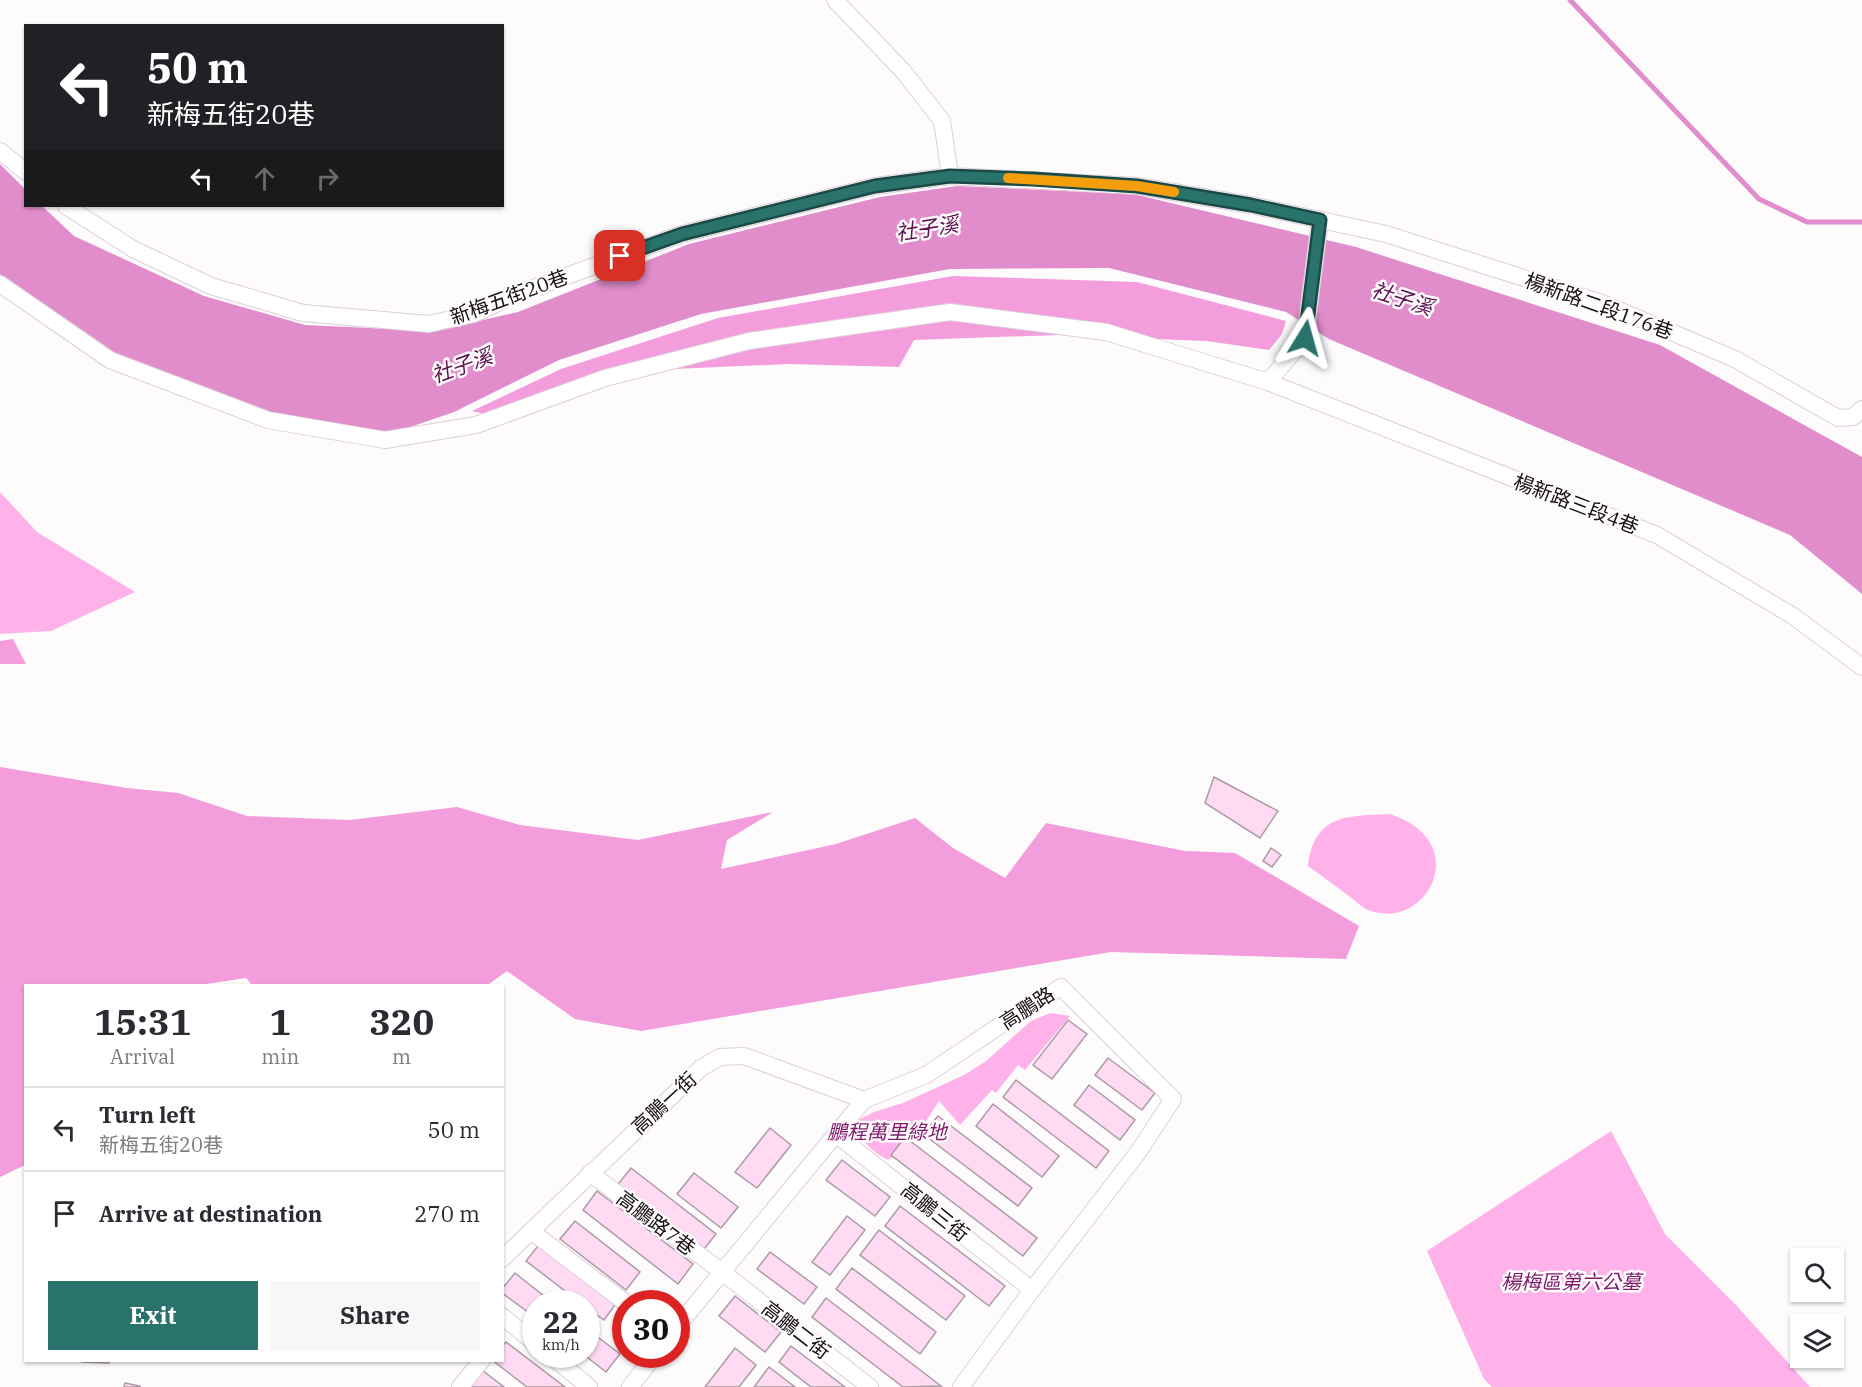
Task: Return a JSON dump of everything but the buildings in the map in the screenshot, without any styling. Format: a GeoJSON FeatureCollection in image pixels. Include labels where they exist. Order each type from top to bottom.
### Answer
{"type":"FeatureCollection","features":[{"type":"Feature","properties":{"kind":"street"},"geometry":{"type":"LineString","coordinates":[[835,0],[903,71],[942,121],[950,176]]}},
{"type":"Feature","properties":{"kind":"street"},"geometry":{"type":"LineString","coordinates":[[0,151],[24,170]]}},
{"type":"Feature","properties":{"kind":"street","name":"新梅五街20巷"},"geometry":{"type":"LineString","coordinates":[[68,207],[134,249],[211,286],[303,313],[429,324],[474,314],[517,294],[682,234],[875,186],[950,176],[1137,186],[1251,205],[1320,225]]}},
{"type":"Feature","properties":{"kind":"street"},"geometry":{"type":"LineString","coordinates":[[1268,382],[1305,338],[1320,225]]}},
{"type":"Feature","properties":{"kind":"street","name":"楊新路二段176巷"},"geometry":{"type":"LineString","coordinates":[[1320,225],[1386,234],[1602,303],[1735,359],[1839,418],[1854,417],[1862,409]]}},
{"type":"Feature","properties":{"kind":"street","name":"楊新路三段4巷"},"geometry":{"type":"LineString","coordinates":[[0,284],[110,360],[268,420],[385,440],[476,425],[604,378],[749,340],[950,312],[1107,332],[1268,382],[1657,535],[1793,616],[1862,667]]}},
{"type":"Feature","properties":{"kind":"street","name":"高鵬路"},"geometry":{"type":"LineString","coordinates":[[864,1100],[926,1075],[1061,987],[1173,1099],[1139,1151],[961,1387]]}},
{"type":"Feature","properties":{"kind":"street","name":"高鵬一街"},"geometry":{"type":"LineString","coordinates":[[504,1257],[701,1068],[720,1057],[744,1056],[864,1100]]}},
{"type":"Feature","properties":{"kind":"street"},"geometry":{"type":"LineString","coordinates":[[690,1311],[864,1100]]}},
{"type":"Feature","properties":{"kind":"street","name":"高鵬三街"},"geometry":{"type":"LineString","coordinates":[[837,1135],[1032,1290]]}},
{"type":"Feature","properties":{"kind":"street","name":"高鵬路7巷"},"geometry":{"type":"LineString","coordinates":[[590,1173],[722,1272]]}},
{"type":"Feature","properties":{"kind":"street"},"geometry":{"type":"LineString","coordinates":[[531,1231],[612,1293]]}},
{"type":"Feature","properties":{"kind":"street","name":"高鵬二街"},"geometry":{"type":"LineString","coordinates":[[722,1272],[870,1387]]}},
{"type":"Feature","properties":{"kind":"street"},"geometry":{"type":"LineString","coordinates":[[506,1326],[522,1336]]}},
{"type":"Feature","properties":{"kind":"street"},"geometry":{"type":"LineString","coordinates":[[460,1387],[480,1362]]}},
{"type":"Feature","properties":{"kind":"street"},"geometry":{"type":"LineString","coordinates":[[566,1368],[589,1387]]}},
{"type":"Feature","properties":{"kind":"street"},"geometry":{"type":"LineString","coordinates":[[630,1387],[645,1368]]}},
{"type":"Feature","properties":{"kind":"green space"},"geometry":{"type":"Polygon","coordinates":[[[0,492],[37,532],[135,592],[51,631],[0,634],[0,492]]]}},
{"type":"Feature","properties":{"kind":"green space"},"geometry":{"type":"Polygon","coordinates":[[[1390,814],[1416,827],[1431,844],[1436,863],[1433,881],[1423,897],[1408,909],[1389,914],[1365,909],[1308,866],[1311,849],[1317,836],[1325,827],[1347,818],[1390,814]]]}},
{"type":"Feature","properties":{"kind":"green space","name":"鵬程萬里綠地"},"geometry":{"type":"Polygon","coordinates":[[[1050,1013],[1070,1016],[1025,1070],[1018,1065],[996,1093],[992,1090],[960,1125],[939,1101],[912,1143],[888,1160],[871,1149],[864,1140],[856,1121],[874,1112],[903,1103],[966,1074],[986,1061],[1031,1021],[1050,1013]]]}},
{"type":"Feature","properties":{"kind":"green space","name":"楊梅區第六公墓"},"geometry":{"type":"Polygon","coordinates":[[[1611,1131],[1665,1234],[1735,1304],[1790,1365],[1790,1368],[1793,1368],[1810,1387],[1492,1387],[1484,1379],[1427,1251],[1611,1131]]]}},
{"type":"Feature","properties":{"kind":"shaded area"},"geometry":{"type":"Polygon","coordinates":[[[953,276],[1137,282],[1286,321],[1282,334],[1269,350],[1207,341],[1057,335],[914,340],[899,367],[789,364],[606,372],[488,415],[472,411],[561,369],[718,318],[953,276]]]}},
{"type":"Feature","properties":{"kind":"shaded area"},"geometry":{"type":"Polygon","coordinates":[[[13,639],[26,664],[0,664],[0,641],[13,639]]]}},
{"type":"Feature","properties":{"kind":"shaded area"},"geometry":{"type":"Polygon","coordinates":[[[0,767],[127,788],[178,793],[247,816],[350,820],[457,807],[520,825],[638,840],[773,812],[727,840],[721,869],[836,844],[915,818],[953,848],[1005,878],[1046,823],[1185,851],[1235,853],[1359,926],[1346,959],[1111,952],[641,1031],[575,1019],[507,971],[489,984],[251,984],[246,978],[206,984],[24,984],[24,1165],[0,1177],[0,767]]]}},
{"type":"Feature","properties":{"kind":"water"},"geometry":{"type":"Polygon","coordinates":[[[0,164],[24,188],[24,207],[43,207],[74,236],[204,296],[305,325],[436,331],[518,312],[689,244],[880,197],[957,186],[1133,194],[1356,247],[1660,345],[1862,457],[1862,594],[1790,535],[1329,339],[1286,312],[1109,268],[950,269],[701,314],[559,360],[454,412],[384,436],[266,414],[114,356],[0,274],[0,164]]]}},
{"type":"Feature","properties":{"kind":"waterway","name":"社子溪"},"geometry":{"type":"LineString","coordinates":[[1570,0],[1759,199],[1807,222],[1862,222]]}},
{"type":"Feature","properties":{"kind":"slow traffic"},"geometry":{"type":"LineString","coordinates":[[1008,178],[1137,186],[1174,192]]}},
{"type":"Feature","properties":{"kind":"route"},"geometry":{"type":"LineString","coordinates":[[620,256],[682,234],[875,186],[950,176],[1137,186],[1251,205],[1320,220],[1305,338]]}}]}
